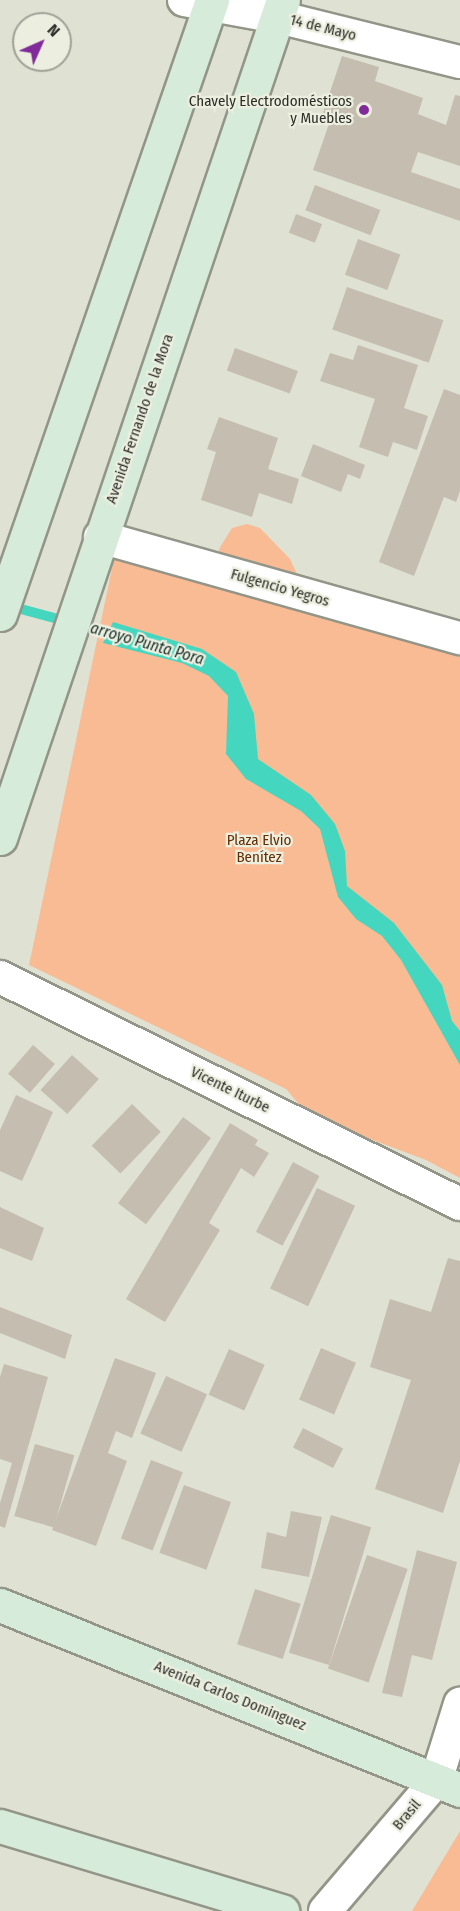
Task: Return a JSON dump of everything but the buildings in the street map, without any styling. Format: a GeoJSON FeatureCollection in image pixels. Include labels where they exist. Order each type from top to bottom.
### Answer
{"type":"FeatureCollection","features":[{"type":"Feature","properties":{"kind":"main road"},"geometry":{"type":"LineString","coordinates":[[0,614],[202,2]]}},
{"type":"Feature","properties":{"kind":"main road","name":"Avenida Fernando de la Mora"},"geometry":{"type":"LineString","coordinates":[[0,838],[280,8]]}},
{"type":"Feature","properties":{"kind":"main road","name":"Avenida Carlos Dominguez"},"geometry":{"type":"LineString","coordinates":[[0,1605],[448,1786]]}},
{"type":"Feature","properties":{"kind":"main road"},"geometry":{"type":"LineString","coordinates":[[0,1826],[282,1911]]}},
{"type":"Feature","properties":{"kind":"street","name":"14 de Mayo"},"geometry":{"type":"LineString","coordinates":[[202,2],[280,8],[460,62]]}},
{"type":"Feature","properties":{"kind":"street","name":"Fulgencio Yegros"},"geometry":{"type":"LineString","coordinates":[[100,537],[460,638]]}},
{"type":"Feature","properties":{"kind":"street","name":"Vicente Iturbe"},"geometry":{"type":"LineString","coordinates":[[0,977],[460,1204]]}},
{"type":"Feature","properties":{"kind":"street","name":"Brasil"},"geometry":{"type":"LineString","coordinates":[[325,1911],[448,1786],[460,1704]]}},
{"type":"Feature","properties":{"kind":"green space","name":"Plaza Elvio Benítez"},"geometry":{"type":"Polygon","coordinates":[[[247,524],[260,528],[290,559],[303,587],[306,611],[460,657],[460,1178],[426,1160],[309,1116],[286,1089],[29,965],[115,554],[225,586],[219,549],[232,528],[247,524]]]}},
{"type":"Feature","properties":{"kind":"green space"},"geometry":{"type":"Polygon","coordinates":[[[460,1831],[460,1911],[412,1911],[460,1831]]]}},
{"type":"Feature","properties":{"kind":"water"},"geometry":{"type":"Polygon","coordinates":[[[113,622],[202,649],[236,672],[254,714],[258,759],[311,795],[335,824],[345,851],[347,886],[394,923],[442,985],[452,1021],[460,1031],[460,1065],[401,960],[382,936],[356,919],[338,897],[320,829],[301,811],[246,779],[226,754],[228,696],[209,676],[182,663],[103,643],[113,622]]]}},
{"type":"Feature","properties":{"kind":"waterway","name":"arroyo Punta Pora"},"geometry":{"type":"LineString","coordinates":[[6,605],[121,636]]}},
{"type":"Feature","properties":{"kind":"place","name":"Chavely Electrodomésticos y Muebles"},"geometry":{"type":"Point","coordinates":[364,110]}}]}
